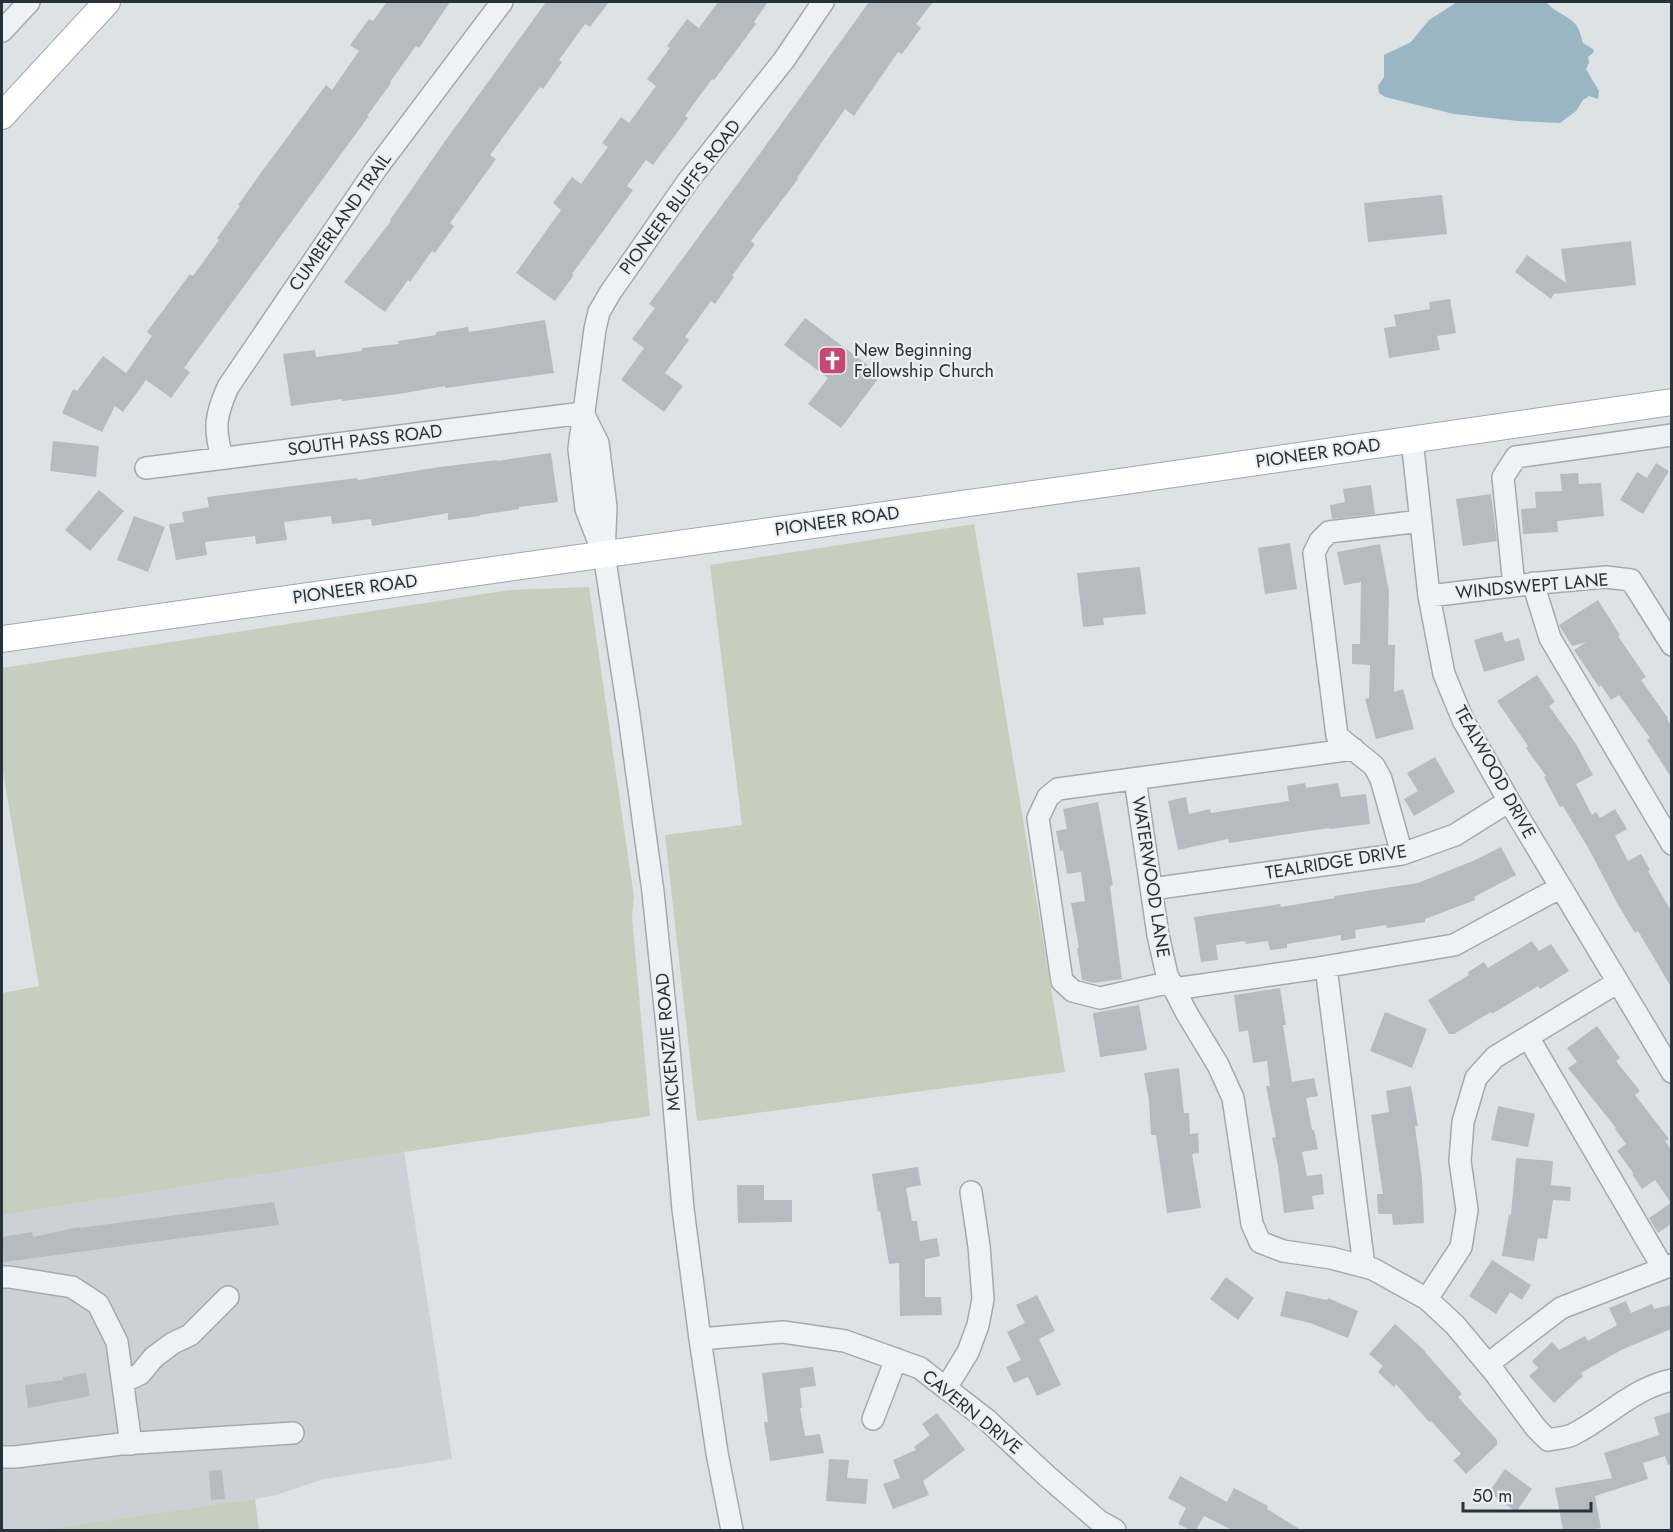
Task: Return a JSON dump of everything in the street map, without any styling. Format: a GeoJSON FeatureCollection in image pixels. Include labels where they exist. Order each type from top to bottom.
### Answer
{"type":"FeatureCollection","features":[{"type":"Feature","properties":{"kind":"main road"},"geometry":{"type":"LineString","coordinates":[[4,107],[107,2]]}},
{"type":"Feature","properties":{"kind":"main road","name":"PIONEER ROAD"},"geometry":{"type":"LineString","coordinates":[[2,639],[1671,402]]}},
{"type":"Feature","properties":{"kind":"street","name":"CUMBERLAND TRAIL"},"geometry":{"type":"LineString","coordinates":[[222,458],[216,423],[220,405],[228,387],[376,169],[502,2]]}},
{"type":"Feature","properties":{"kind":"street","name":"PIONEER BLUFFS ROAD"},"geometry":{"type":"LineString","coordinates":[[604,554],[586,510],[579,449],[599,312],[688,182],[784,60],[823,2]]}},
{"type":"Feature","properties":{"kind":"street"},"geometry":{"type":"LineString","coordinates":[[2,31],[20,5]]}},
{"type":"Feature","properties":{"kind":"street","name":"SOUTH PASS ROAD"},"geometry":{"type":"LineString","coordinates":[[146,468],[583,413]]}},
{"type":"Feature","properties":{"kind":"street"},"geometry":{"type":"LineString","coordinates":[[1671,435],[1516,457],[1503,477],[1524,584],[1550,638],[1671,844]]}},
{"type":"Feature","properties":{"kind":"street","name":"TEALWOOD DRIVE"},"geometry":{"type":"LineString","coordinates":[[1412,439],[1429,596],[1444,674],[1463,720],[1509,801],[1671,1072]]}},
{"type":"Feature","properties":{"kind":"street"},"geometry":{"type":"LineString","coordinates":[[1402,854],[1381,779],[1374,766],[1337,735],[1314,553],[1320,541],[1329,532],[1421,521]]}},
{"type":"Feature","properties":{"kind":"street","name":"MCKENZIE ROAD"},"geometry":{"type":"LineString","coordinates":[[604,554],[653,892],[683,1209],[700,1339],[717,1453],[732,1530]]}},
{"type":"Feature","properties":{"kind":"street","name":"WINDSWEPT LANE"},"geometry":{"type":"LineString","coordinates":[[1429,596],[1606,577],[1632,580],[1671,645]]}},
{"type":"Feature","properties":{"kind":"street"},"geometry":{"type":"LineString","coordinates":[[1354,750],[1058,789],[1048,797],[1038,818],[1062,981],[1073,991],[1100,998],[1173,986],[1326,967],[1454,945],[1561,887]]}},
{"type":"Feature","properties":{"kind":"street","name":"WATERWOOD LANE"},"geometry":{"type":"LineString","coordinates":[[1135,779],[1158,935],[1167,975],[1218,1065],[1233,1098],[1252,1224],[1260,1242],[1283,1251],[1331,1258],[1373,1269],[1427,1299],[1455,1325],[1548,1440],[1570,1436],[1639,1391],[1659,1382],[1671,1380]]}},
{"type":"Feature","properties":{"kind":"street","name":"TEALRIDGE DRIVE"},"geometry":{"type":"LineString","coordinates":[[1152,889],[1402,854],[1455,835],[1509,801]]}},
{"type":"Feature","properties":{"kind":"street"},"geometry":{"type":"LineString","coordinates":[[1326,967],[1364,1266]]}},
{"type":"Feature","properties":{"kind":"street"},"geometry":{"type":"LineString","coordinates":[[1427,1299],[1461,1246],[1467,1210],[1460,1161],[1463,1122],[1476,1078],[1495,1057],[1618,982]]}},
{"type":"Feature","properties":{"kind":"street"},"geometry":{"type":"LineString","coordinates":[[1488,1364],[1561,1308],[1667,1266],[1528,1037]]}},
{"type":"Feature","properties":{"kind":"street"},"geometry":{"type":"LineString","coordinates":[[946,1389],[968,1352],[978,1325],[983,1299],[979,1246],[971,1192]]}},
{"type":"Feature","properties":{"kind":"street"},"geometry":{"type":"LineString","coordinates":[[2,1277],[72,1287],[98,1304],[117,1342],[131,1444]]}},
{"type":"Feature","properties":{"kind":"street"},"geometry":{"type":"LineString","coordinates":[[123,1382],[140,1374],[154,1357],[173,1343],[190,1335],[228,1297]]}},
{"type":"Feature","properties":{"kind":"street","name":"CAVERN DRIVE"},"geometry":{"type":"LineString","coordinates":[[700,1339],[783,1332],[845,1341],[920,1368],[987,1420],[1099,1521],[1115,1530]]}},
{"type":"Feature","properties":{"kind":"street"},"geometry":{"type":"LineString","coordinates":[[873,1419],[896,1359]]}},
{"type":"Feature","properties":{"kind":"street"},"geometry":{"type":"LineString","coordinates":[[2,1457],[131,1444],[293,1433]]}},
{"type":"Feature","properties":{"kind":"shaded area"},"geometry":{"type":"Polygon","coordinates":[[[404,1152],[452,1459],[324,1479],[276,1495],[255,1499],[40,1530],[2,1530],[2,1215],[404,1152]]]}},
{"type":"Feature","properties":{"kind":"green space"},"geometry":{"type":"Polygon","coordinates":[[[974,524],[1065,1072],[697,1121],[665,835],[742,825],[710,565],[974,524]]]}},
{"type":"Feature","properties":{"kind":"green space"},"geometry":{"type":"Polygon","coordinates":[[[589,587],[634,897],[632,917],[650,1116],[2,1215],[2,993],[39,986],[2,766],[2,668],[510,590],[589,587]]]}},
{"type":"Feature","properties":{"kind":"green space"},"geometry":{"type":"Polygon","coordinates":[[[255,1499],[259,1530],[40,1530],[255,1499]]]}},
{"type":"Feature","properties":{"kind":"water"},"geometry":{"type":"Polygon","coordinates":[[[1457,2],[1546,2],[1574,22],[1583,43],[1593,49],[1594,52],[1588,57],[1589,63],[1586,69],[1599,91],[1598,99],[1589,96],[1583,100],[1576,111],[1560,123],[1454,114],[1385,97],[1379,93],[1378,86],[1384,77],[1384,55],[1411,42],[1429,20],[1457,2]]]}},
{"type":"Feature","properties":{"kind":"building"},"geometry":{"type":"Polygon","coordinates":[[[387,2],[450,2],[419,48],[416,46],[367,116],[369,116],[184,368],[190,372],[171,398],[146,380],[123,412],[115,406],[102,432],[62,413],[73,389],[77,391],[103,356],[126,373],[152,336],[147,332],[190,274],[193,276],[219,240],[217,238],[240,206],[238,205],[326,85],[332,90],[359,51],[350,45],[369,19],[373,21],[387,2]]]}},
{"type":"Feature","properties":{"kind":"building"},"geometry":{"type":"Polygon","coordinates":[[[546,2],[609,2],[590,27],[585,24],[559,60],[562,62],[543,89],[540,87],[490,155],[496,159],[450,223],[454,226],[435,253],[432,251],[410,282],[408,280],[385,312],[344,282],[391,221],[443,144],[546,2]]]}},
{"type":"Feature","properties":{"kind":"building"},"geometry":{"type":"Polygon","coordinates":[[[718,2],[768,2],[754,22],[756,24],[714,80],[712,79],[685,116],[688,118],[653,165],[646,160],[627,186],[633,190],[555,301],[516,273],[561,210],[553,203],[572,177],[581,184],[608,147],[602,143],[621,117],[629,123],[656,86],[647,79],[670,48],[667,46],[687,19],[699,28],[718,2]]]}},
{"type":"Feature","properties":{"kind":"building"},"geometry":{"type":"Polygon","coordinates":[[[869,2],[933,2],[916,24],[921,28],[902,54],[898,52],[854,116],[845,109],[798,179],[751,241],[755,244],[732,276],[734,277],[715,304],[711,301],[685,337],[689,340],[665,373],[683,386],[664,412],[621,380],[644,348],[632,339],[655,308],[649,304],[869,2]]]}},
{"type":"Feature","properties":{"kind":"building"},"geometry":{"type":"Polygon","coordinates":[[[1442,195],[1447,234],[1368,242],[1364,203],[1442,195]]]}},
{"type":"Feature","properties":{"kind":"building"},"geometry":{"type":"Polygon","coordinates":[[[1631,241],[1636,285],[1554,294],[1551,299],[1515,272],[1527,255],[1566,283],[1561,249],[1631,241]]]}},
{"type":"Feature","properties":{"kind":"building"},"geometry":{"type":"Polygon","coordinates":[[[1450,299],[1456,333],[1437,336],[1440,350],[1389,358],[1384,328],[1396,326],[1394,315],[1430,309],[1429,302],[1450,299]]]}},
{"type":"Feature","properties":{"kind":"building","name":"New Beginning Fellowship Church"},"geometry":{"type":"Polygon","coordinates":[[[805,318],[881,375],[841,428],[808,404],[828,378],[784,345],[805,318]]]}},
{"type":"Feature","properties":{"kind":"building"},"geometry":{"type":"Polygon","coordinates":[[[545,320],[554,373],[291,406],[283,354],[315,350],[316,357],[399,344],[398,341],[436,335],[436,332],[468,327],[469,332],[545,320]]]}},
{"type":"Feature","properties":{"kind":"building"},"geometry":{"type":"Polygon","coordinates":[[[53,441],[99,446],[96,477],[50,471],[53,441]]]}},
{"type":"Feature","properties":{"kind":"building"},"geometry":{"type":"Polygon","coordinates":[[[551,453],[558,502],[519,507],[519,509],[480,516],[448,520],[448,513],[372,526],[371,519],[332,524],[331,516],[284,522],[287,540],[256,544],[255,536],[205,542],[207,555],[176,560],[169,524],[184,522],[182,512],[209,507],[207,497],[357,478],[358,480],[551,453]]]}},
{"type":"Feature","properties":{"kind":"building"},"geometry":{"type":"Polygon","coordinates":[[[1656,463],[1669,471],[1643,514],[1620,500],[1637,472],[1647,478],[1656,463]]]}},
{"type":"Feature","properties":{"kind":"building"},"geometry":{"type":"Polygon","coordinates":[[[1578,473],[1579,484],[1601,483],[1604,516],[1557,521],[1558,532],[1523,534],[1521,509],[1536,508],[1535,492],[1562,491],[1560,474],[1578,473]]]}},
{"type":"Feature","properties":{"kind":"building"},"geometry":{"type":"Polygon","coordinates":[[[1371,485],[1375,514],[1332,519],[1330,505],[1345,502],[1343,489],[1371,485]]]}},
{"type":"Feature","properties":{"kind":"building"},"geometry":{"type":"Polygon","coordinates":[[[99,490],[124,511],[90,551],[65,530],[99,490]]]}},
{"type":"Feature","properties":{"kind":"building"},"geometry":{"type":"Polygon","coordinates":[[[1491,494],[1497,541],[1463,546],[1456,499],[1491,494]]]}},
{"type":"Feature","properties":{"kind":"building"},"geometry":{"type":"Polygon","coordinates":[[[134,516],[165,527],[148,572],[117,560],[134,516]]]}},
{"type":"Feature","properties":{"kind":"building"},"geometry":{"type":"Polygon","coordinates":[[[1290,543],[1297,589],[1265,594],[1258,548],[1290,543]]]}},
{"type":"Feature","properties":{"kind":"building"},"geometry":{"type":"Polygon","coordinates":[[[1380,544],[1389,592],[1388,645],[1395,645],[1394,692],[1403,689],[1414,729],[1376,739],[1365,699],[1369,698],[1370,665],[1352,664],[1352,644],[1360,644],[1361,582],[1344,585],[1337,552],[1380,544]]]}},
{"type":"Feature","properties":{"kind":"building"},"geometry":{"type":"Polygon","coordinates":[[[1140,567],[1146,614],[1103,618],[1104,625],[1083,627],[1077,573],[1140,567]]]}},
{"type":"Feature","properties":{"kind":"building"},"geometry":{"type":"Polygon","coordinates":[[[1598,600],[1620,635],[1618,636],[1646,677],[1641,680],[1668,718],[1671,726],[1671,777],[1647,740],[1650,738],[1619,695],[1611,700],[1601,685],[1599,687],[1574,650],[1586,642],[1572,646],[1559,625],[1598,600]]]}},
{"type":"Feature","properties":{"kind":"building"},"geometry":{"type":"Polygon","coordinates":[[[1502,632],[1505,642],[1519,638],[1525,660],[1484,672],[1474,640],[1502,632]]]}},
{"type":"Feature","properties":{"kind":"building"},"geometry":{"type":"Polygon","coordinates":[[[1537,675],[1555,702],[1549,706],[1576,744],[1593,775],[1576,784],[1592,815],[1596,812],[1600,818],[1615,809],[1627,829],[1615,836],[1628,861],[1641,854],[1671,911],[1671,987],[1638,931],[1635,933],[1617,903],[1563,806],[1560,807],[1544,777],[1546,776],[1526,748],[1528,746],[1497,701],[1537,675]]]}},
{"type":"Feature","properties":{"kind":"building"},"geometry":{"type":"Polygon","coordinates":[[[1435,757],[1455,792],[1414,816],[1404,799],[1418,791],[1407,773],[1435,757]]]}},
{"type":"Feature","properties":{"kind":"building"},"geometry":{"type":"Polygon","coordinates":[[[1305,783],[1306,788],[1338,783],[1341,797],[1366,794],[1370,824],[1229,843],[1228,839],[1178,850],[1168,801],[1186,797],[1189,814],[1210,809],[1211,813],[1289,801],[1287,786],[1305,783]]]}},
{"type":"Feature","properties":{"kind":"building"},"geometry":{"type":"Polygon","coordinates":[[[1098,802],[1113,885],[1110,886],[1122,979],[1094,983],[1082,980],[1071,903],[1085,901],[1081,872],[1067,874],[1063,850],[1060,851],[1056,831],[1067,829],[1063,809],[1098,802]]]}},
{"type":"Feature","properties":{"kind":"building"},"geometry":{"type":"Polygon","coordinates":[[[1501,847],[1516,875],[1474,897],[1475,900],[1425,919],[1425,922],[1355,930],[1356,938],[1341,941],[1341,935],[1287,944],[1287,948],[1270,950],[1268,941],[1216,945],[1218,960],[1201,962],[1194,917],[1280,904],[1281,907],[1418,883],[1501,847]]]}},
{"type":"Feature","properties":{"kind":"building"},"geometry":{"type":"Polygon","coordinates":[[[1532,941],[1539,951],[1551,944],[1569,971],[1540,989],[1538,986],[1492,1014],[1491,1012],[1454,1034],[1449,1034],[1428,1000],[1469,975],[1468,972],[1484,962],[1488,968],[1532,941]]]}},
{"type":"Feature","properties":{"kind":"building"},"geometry":{"type":"Polygon","coordinates":[[[1280,988],[1292,1082],[1314,1078],[1318,1096],[1306,1098],[1318,1149],[1302,1152],[1307,1176],[1322,1174],[1324,1194],[1312,1196],[1314,1209],[1284,1213],[1272,1138],[1276,1137],[1266,1086],[1270,1086],[1267,1061],[1253,1063],[1248,1030],[1239,1032],[1234,995],[1280,988]]]}},
{"type":"Feature","properties":{"kind":"building"},"geometry":{"type":"Polygon","coordinates":[[[1139,1005],[1147,1050],[1100,1057],[1093,1013],[1139,1005]]]}},
{"type":"Feature","properties":{"kind":"building"},"geometry":{"type":"Polygon","coordinates":[[[1385,1012],[1427,1029],[1412,1068],[1370,1051],[1385,1012]]]}},
{"type":"Feature","properties":{"kind":"building"},"geometry":{"type":"Polygon","coordinates":[[[1597,1026],[1620,1058],[1616,1061],[1640,1091],[1635,1095],[1669,1139],[1665,1141],[1671,1150],[1671,1203],[1655,1180],[1642,1189],[1617,1151],[1626,1144],[1568,1068],[1577,1062],[1567,1048],[1597,1026]]]}},
{"type":"Feature","properties":{"kind":"building"},"geometry":{"type":"Polygon","coordinates":[[[1179,1068],[1184,1113],[1189,1113],[1190,1134],[1198,1133],[1199,1153],[1192,1154],[1201,1208],[1167,1213],[1156,1135],[1151,1135],[1149,1101],[1144,1073],[1179,1068]]]}},
{"type":"Feature","properties":{"kind":"building"},"geometry":{"type":"Polygon","coordinates":[[[1411,1086],[1418,1126],[1415,1126],[1422,1178],[1424,1223],[1393,1225],[1392,1214],[1378,1214],[1377,1194],[1383,1194],[1371,1115],[1389,1112],[1386,1091],[1411,1086]]]}},
{"type":"Feature","properties":{"kind":"building"},"geometry":{"type":"Polygon","coordinates":[[[1498,1106],[1535,1114],[1528,1147],[1491,1140],[1498,1106]]]}},
{"type":"Feature","properties":{"kind":"building"},"geometry":{"type":"Polygon","coordinates":[[[1516,1158],[1553,1161],[1551,1185],[1571,1187],[1570,1201],[1553,1200],[1547,1239],[1538,1238],[1534,1261],[1502,1256],[1509,1214],[1511,1215],[1516,1158]]]}},
{"type":"Feature","properties":{"kind":"building"},"geometry":{"type":"Polygon","coordinates":[[[918,1167],[921,1185],[906,1188],[912,1221],[917,1221],[920,1241],[937,1238],[940,1256],[925,1259],[925,1297],[941,1297],[942,1315],[900,1316],[899,1263],[889,1264],[872,1174],[918,1167]]]}},
{"type":"Feature","properties":{"kind":"building"},"geometry":{"type":"Polygon","coordinates":[[[737,1185],[764,1185],[764,1200],[792,1200],[792,1222],[738,1223],[737,1185]]]}},
{"type":"Feature","properties":{"kind":"building"},"geometry":{"type":"Polygon","coordinates":[[[274,1202],[279,1225],[4,1262],[2,1237],[32,1232],[33,1237],[79,1227],[274,1202]]]}},
{"type":"Feature","properties":{"kind":"building"},"geometry":{"type":"Polygon","coordinates":[[[1671,1203],[1671,1224],[1658,1233],[1649,1218],[1671,1203]]]}},
{"type":"Feature","properties":{"kind":"building"},"geometry":{"type":"Polygon","coordinates":[[[1492,1260],[1531,1285],[1522,1300],[1510,1292],[1496,1314],[1469,1296],[1492,1260]]]}},
{"type":"Feature","properties":{"kind":"building"},"geometry":{"type":"Polygon","coordinates":[[[1226,1277],[1254,1298],[1238,1320],[1210,1299],[1226,1277]]]}},
{"type":"Feature","properties":{"kind":"building"},"geometry":{"type":"Polygon","coordinates":[[[1286,1291],[1327,1300],[1328,1298],[1358,1311],[1348,1338],[1310,1323],[1280,1316],[1286,1291]]]}},
{"type":"Feature","properties":{"kind":"building"},"geometry":{"type":"Polygon","coordinates":[[[1037,1295],[1055,1331],[1039,1339],[1061,1385],[1037,1396],[1028,1377],[1014,1383],[1006,1367],[1021,1360],[1007,1332],[1025,1323],[1016,1305],[1037,1295]]]}},
{"type":"Feature","properties":{"kind":"building"},"geometry":{"type":"Polygon","coordinates":[[[1626,1301],[1631,1313],[1652,1304],[1654,1309],[1671,1305],[1671,1329],[1621,1350],[1581,1373],[1583,1376],[1554,1403],[1529,1376],[1538,1368],[1532,1361],[1552,1342],[1559,1350],[1585,1336],[1588,1341],[1617,1325],[1609,1308],[1626,1301]]]}},
{"type":"Feature","properties":{"kind":"building"},"geometry":{"type":"Polygon","coordinates":[[[1395,1324],[1425,1351],[1462,1394],[1458,1397],[1497,1440],[1497,1445],[1466,1474],[1453,1460],[1461,1454],[1396,1384],[1394,1387],[1378,1372],[1383,1366],[1369,1354],[1395,1324]]]}},
{"type":"Feature","properties":{"kind":"building"},"geometry":{"type":"Polygon","coordinates":[[[813,1367],[816,1386],[800,1388],[802,1408],[800,1408],[805,1436],[820,1434],[824,1453],[770,1461],[764,1422],[768,1422],[762,1373],[813,1367]]]}},
{"type":"Feature","properties":{"kind":"building"},"geometry":{"type":"Polygon","coordinates":[[[86,1373],[90,1396],[28,1408],[25,1385],[63,1380],[63,1377],[86,1373]]]}},
{"type":"Feature","properties":{"kind":"building"},"geometry":{"type":"Polygon","coordinates":[[[1671,1412],[1671,1464],[1668,1465],[1665,1456],[1643,1463],[1648,1479],[1595,1496],[1601,1528],[1563,1530],[1555,1488],[1612,1478],[1604,1453],[1659,1435],[1654,1417],[1671,1412]]]}},
{"type":"Feature","properties":{"kind":"building"},"geometry":{"type":"Polygon","coordinates":[[[937,1413],[965,1450],[923,1481],[929,1495],[893,1509],[883,1484],[900,1478],[893,1460],[916,1450],[914,1447],[930,1435],[922,1424],[937,1413]]]}},
{"type":"Feature","properties":{"kind":"building"},"geometry":{"type":"Polygon","coordinates":[[[829,1459],[849,1460],[847,1478],[868,1479],[866,1504],[826,1501],[829,1459]]]}},
{"type":"Feature","properties":{"kind":"building"},"geometry":{"type":"Polygon","coordinates":[[[1505,1469],[1532,1489],[1516,1512],[1489,1492],[1505,1469]]]}},
{"type":"Feature","properties":{"kind":"building"},"geometry":{"type":"Polygon","coordinates":[[[222,1470],[225,1499],[211,1500],[209,1471],[222,1470]]]}},
{"type":"Feature","properties":{"kind":"building"},"geometry":{"type":"Polygon","coordinates":[[[1180,1476],[1227,1502],[1234,1488],[1268,1506],[1267,1509],[1301,1530],[1232,1530],[1204,1516],[1196,1530],[1190,1530],[1178,1524],[1186,1508],[1168,1498],[1180,1476]]]}},
{"type":"Feature","properties":{"kind":"place","name":"New Beginning Fellowship Church"},"geometry":{"type":"Point","coordinates":[833,360]}}]}
